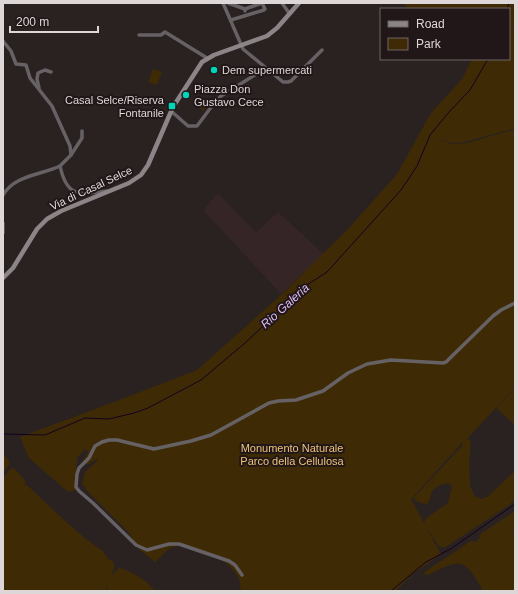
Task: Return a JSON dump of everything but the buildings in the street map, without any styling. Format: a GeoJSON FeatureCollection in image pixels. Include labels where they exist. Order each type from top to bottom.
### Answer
{"type":"FeatureCollection","features":[{"type":"Feature","properties":{"kind":"main road"},"geometry":{"type":"LineString","coordinates":[[207,58],[269,34],[298,3]]}},
{"type":"Feature","properties":{"kind":"main road","name":"Via di Casal Selce"},"geometry":{"type":"LineString","coordinates":[[3,278],[13,268],[35,232],[45,220],[134,181],[144,171],[171,110],[199,66],[207,58]]}},
{"type":"Feature","properties":{"kind":"street"},"geometry":{"type":"LineString","coordinates":[[223,3],[244,50],[280,80],[289,82],[298,75],[322,50]]}},
{"type":"Feature","properties":{"kind":"street"},"geometry":{"type":"LineString","coordinates":[[228,3],[245,9],[262,3],[265,9],[231,20]]}},
{"type":"Feature","properties":{"kind":"street"},"geometry":{"type":"LineString","coordinates":[[282,3],[289,13]]}},
{"type":"Feature","properties":{"kind":"street"},"geometry":{"type":"LineString","coordinates":[[245,9],[247,16]]}},
{"type":"Feature","properties":{"kind":"street"},"geometry":{"type":"LineString","coordinates":[[139,35],[161,35],[165,32],[207,58]]}},
{"type":"Feature","properties":{"kind":"street"},"geometry":{"type":"LineString","coordinates":[[3,41],[11,51],[15,63],[26,65],[30,77],[52,106],[70,146],[71,155]]}},
{"type":"Feature","properties":{"kind":"street"},"geometry":{"type":"LineString","coordinates":[[171,110],[188,126],[194,127],[221,96],[266,68]]}},
{"type":"Feature","properties":{"kind":"street"},"geometry":{"type":"LineString","coordinates":[[40,91],[37,81],[37,74],[45,70],[51,72]]}},
{"type":"Feature","properties":{"kind":"street"},"geometry":{"type":"LineString","coordinates":[[3,195],[10,186],[17,181],[60,166],[71,155],[81,140],[82,131]]}},
{"type":"Feature","properties":{"kind":"street"},"geometry":{"type":"LineString","coordinates":[[60,166],[64,181],[73,190],[83,193],[112,191]]}},
{"type":"Feature","properties":{"kind":"street"},"geometry":{"type":"LineString","coordinates":[[3,223],[3,233]]}},
{"type":"Feature","properties":{"kind":"street"},"geometry":{"type":"LineString","coordinates":[[242,575],[235,565],[229,561],[184,545],[169,544],[147,550],[136,545],[93,503],[79,492],[76,487],[78,469],[88,459],[96,445],[114,439],[154,449],[196,440],[215,433],[269,403],[296,400],[323,391],[348,373],[367,364],[391,360],[446,362],[493,316],[515,303]]}},
{"type":"Feature","properties":{"kind":"shaded area"},"geometry":{"type":"Polygon","coordinates":[[[218,193],[256,232],[278,212],[324,254],[281,294],[203,210],[218,193]]]}},
{"type":"Feature","properties":{"kind":"green space"},"geometry":{"type":"Polygon","coordinates":[[[402,3],[515,3],[515,30],[510,31],[510,8],[408,8],[402,3]]]}},
{"type":"Feature","properties":{"kind":"green space","name":"Monumento Naturale Parco della Cellulosa"},"geometry":{"type":"Polygon","coordinates":[[[510,31],[515,31],[515,128],[465,142],[452,143],[433,137],[452,144],[467,143],[515,129],[515,387],[466,440],[469,439],[471,443],[469,461],[470,486],[475,496],[481,499],[487,497],[515,471],[515,499],[508,506],[444,548],[439,546],[427,529],[441,554],[413,574],[395,591],[241,591],[239,578],[228,564],[215,557],[181,545],[170,548],[155,562],[140,550],[128,532],[82,484],[85,472],[99,457],[87,465],[83,460],[89,452],[85,449],[77,458],[75,490],[68,492],[29,458],[20,437],[197,370],[283,293],[348,229],[397,174],[431,113],[462,79],[472,60],[510,60],[510,31]],[[463,442],[411,499],[424,523],[426,518],[448,503],[452,486],[449,484],[442,484],[432,491],[427,504],[420,503],[414,499],[414,497],[462,446],[463,442]]]}},
{"type":"Feature","properties":{"kind":"green space"},"geometry":{"type":"Polygon","coordinates":[[[153,69],[162,72],[157,85],[148,82],[153,69]]]}},
{"type":"Feature","properties":{"kind":"green space"},"geometry":{"type":"Polygon","coordinates":[[[197,100],[207,106],[203,111],[194,103],[197,100]]]}},
{"type":"Feature","properties":{"kind":"green space"},"geometry":{"type":"Polygon","coordinates":[[[515,388],[515,425],[496,408],[515,388]]]}},
{"type":"Feature","properties":{"kind":"green space"},"geometry":{"type":"Polygon","coordinates":[[[3,455],[8,459],[10,464],[3,473],[3,455]]]}},
{"type":"Feature","properties":{"kind":"green space"},"geometry":{"type":"Polygon","coordinates":[[[13,468],[26,482],[24,486],[27,485],[87,540],[103,551],[108,559],[113,561],[114,567],[111,576],[119,568],[124,569],[148,583],[155,591],[106,591],[110,579],[105,591],[3,591],[3,478],[9,470],[13,468]]]}},
{"type":"Feature","properties":{"kind":"green space"},"geometry":{"type":"Polygon","coordinates":[[[515,511],[515,529],[508,535],[515,530],[515,591],[483,591],[471,572],[461,564],[448,566],[428,575],[423,573],[471,541],[478,542],[477,539],[480,539],[479,535],[515,511]]]}},
{"type":"Feature","properties":{"kind":"waterway","name":"Rio Galeria"},"geometry":{"type":"LineString","coordinates":[[507,8],[509,3]]}},
{"type":"Feature","properties":{"kind":"waterway","name":"Rio Galeria"},"geometry":{"type":"LineString","coordinates":[[3,434],[45,435],[85,418],[109,419],[134,413],[148,408],[201,380],[245,343],[307,285],[327,272],[401,190],[417,166],[430,135],[470,90],[487,60]]}},
{"type":"Feature","properties":{"kind":"waterway"},"geometry":{"type":"LineString","coordinates":[[391,591],[426,562],[452,548],[515,504]]}},
{"type":"Feature","properties":{"kind":"place","name":"Dem supermercati"},"geometry":{"type":"Point","coordinates":[214,70]}},
{"type":"Feature","properties":{"kind":"place","name":"Piazza Don Gustavo Cece"},"geometry":{"type":"Point","coordinates":[186,95]}},
{"type":"Feature","properties":{"kind":"place","name":"Casal Selce/Riserva Fontanile"},"geometry":{"type":"Point","coordinates":[172,106]}}]}
